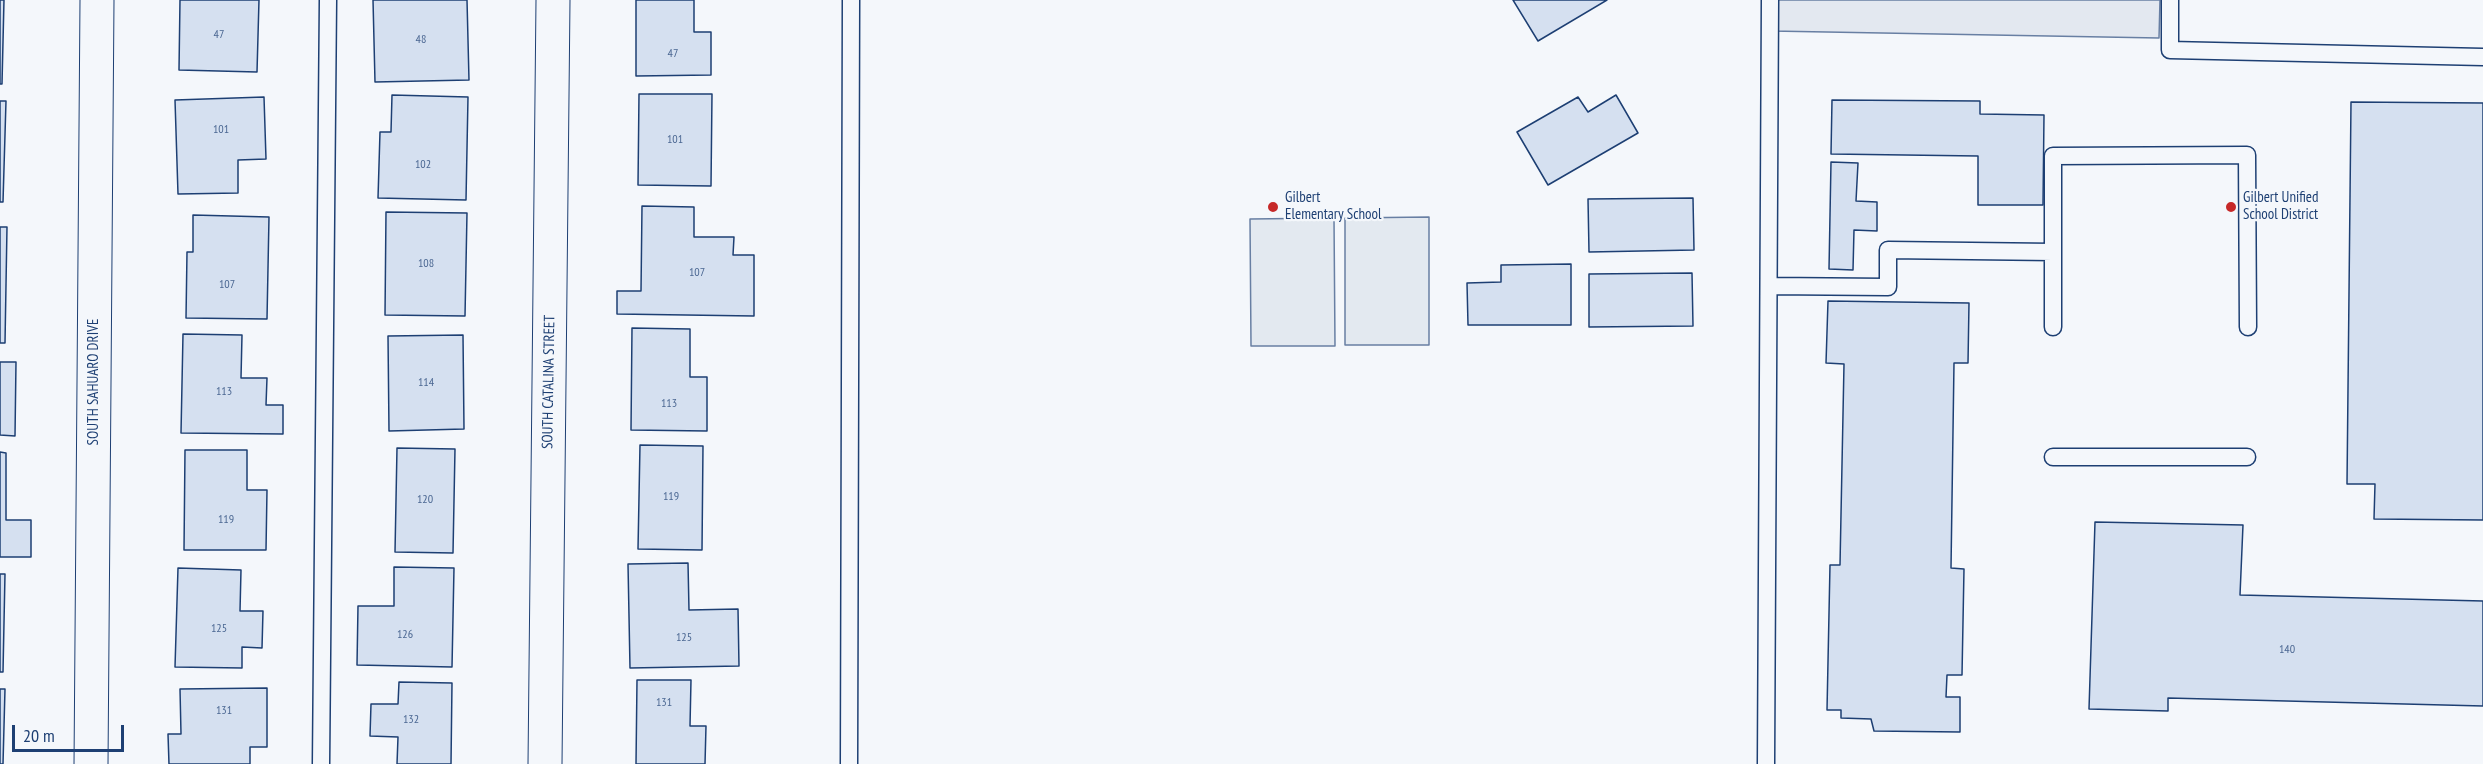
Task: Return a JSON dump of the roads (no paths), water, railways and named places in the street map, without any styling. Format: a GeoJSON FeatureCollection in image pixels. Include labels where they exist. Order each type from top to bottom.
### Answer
{"type":"FeatureCollection","features":[{"type":"Feature","properties":{"kind":"street","name":"SOUTH SAHUARO DRIVE"},"geometry":{"type":"LineString","coordinates":[[92,764],[96,0]]}},
{"type":"Feature","properties":{"kind":"street","name":"SOUTH CATALINA STREET"},"geometry":{"type":"LineString","coordinates":[[545,764],[553,0]]}},
{"type":"Feature","properties":{"kind":"lane"},"geometry":{"type":"LineString","coordinates":[[321,764],[328,0]]}},
{"type":"Feature","properties":{"kind":"lane"},"geometry":{"type":"LineString","coordinates":[[849,764],[851,0]]}},
{"type":"Feature","properties":{"kind":"lane"},"geometry":{"type":"LineString","coordinates":[[1766,764],[1770,0]]}},
{"type":"Feature","properties":{"kind":"lane"},"geometry":{"type":"LineString","coordinates":[[2170,0],[2170,50],[2483,57]]}},
{"type":"Feature","properties":{"kind":"lane"},"geometry":{"type":"LineString","coordinates":[[2054,327],[2053,156],[2247,155],[2248,327]]}},
{"type":"Feature","properties":{"kind":"lane"},"geometry":{"type":"LineString","coordinates":[[1769,286],[1888,287],[1888,250],[2054,252]]}},
{"type":"Feature","properties":{"kind":"lane"},"geometry":{"type":"LineString","coordinates":[[2053,457],[2247,457]]}},
{"type":"Feature","properties":{"kind":"place","name":"Gilbert Elementary School"},"geometry":{"type":"Point","coordinates":[1273,207]}},
{"type":"Feature","properties":{"kind":"place","name":"Gilbert Unified School District"},"geometry":{"type":"Point","coordinates":[2231,207]}}]}
